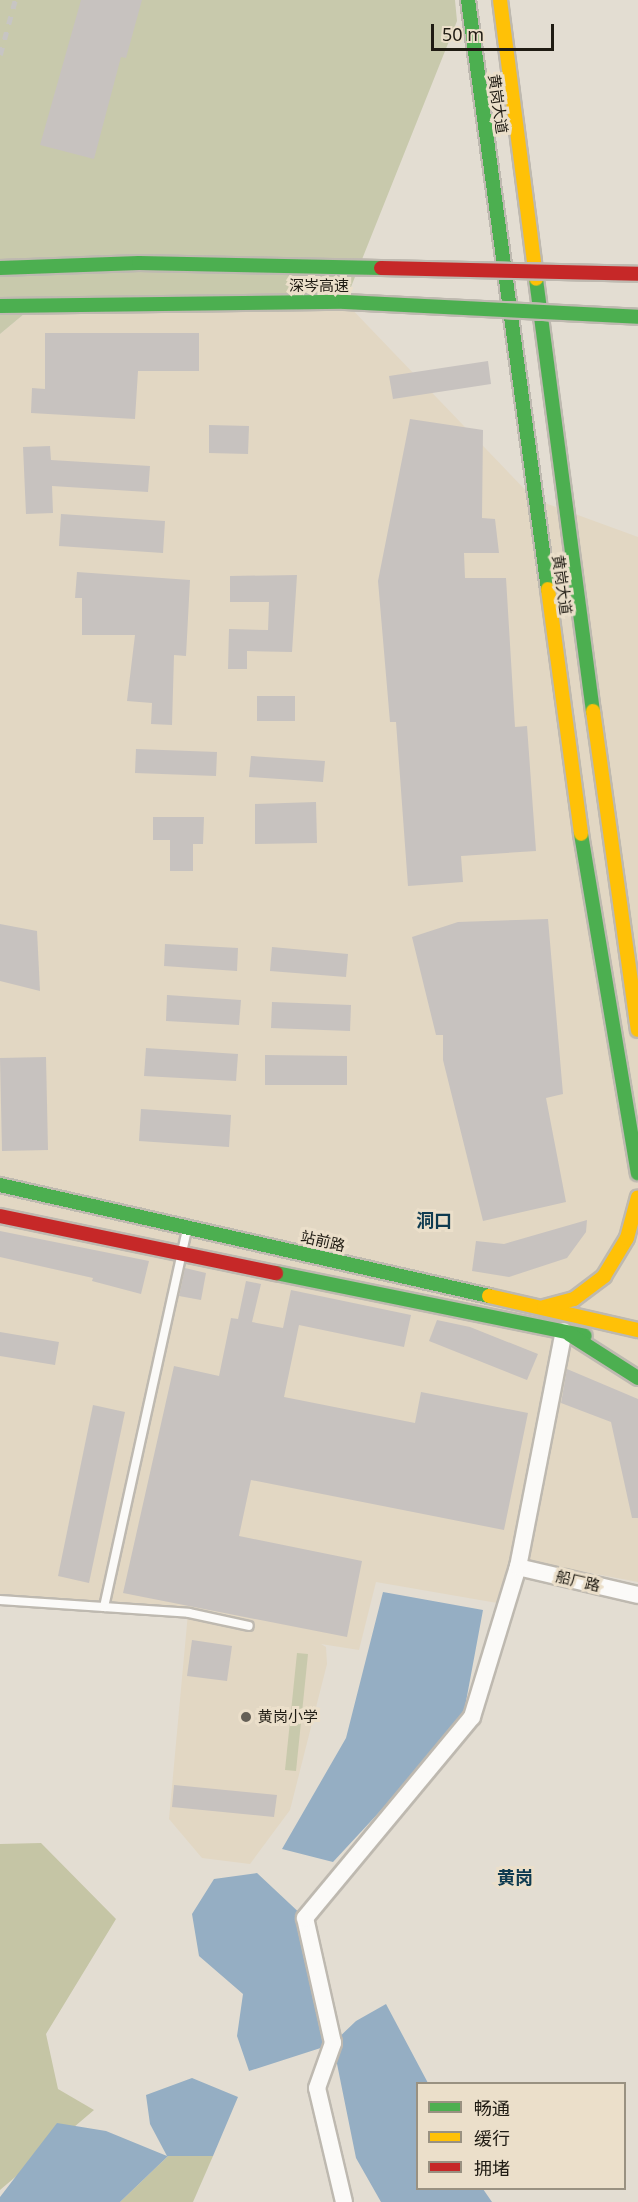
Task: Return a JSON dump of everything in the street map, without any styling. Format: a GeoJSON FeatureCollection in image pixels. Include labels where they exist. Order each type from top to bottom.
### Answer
{"type":"FeatureCollection","features":[{"type":"Feature","properties":{"kind":"main road","name":"黄岗大道"},"geometry":{"type":"LineString","coordinates":[[468,0],[591,905],[638,1173]]}},
{"type":"Feature","properties":{"kind":"main road","name":"黄岗大道"},"geometry":{"type":"LineString","coordinates":[[500,0],[572,560],[638,1030]]}},
{"type":"Feature","properties":{"kind":"main road","name":"深岑高速"},"geometry":{"type":"LineString","coordinates":[[0,268],[139,263],[638,274]]}},
{"type":"Feature","properties":{"kind":"main road","name":"深岑高速"},"geometry":{"type":"LineString","coordinates":[[0,306],[345,302],[638,317]]}},
{"type":"Feature","properties":{"kind":"main road"},"geometry":{"type":"LineString","coordinates":[[543,563],[572,560]]}},
{"type":"Feature","properties":{"kind":"main road","name":"站前路"},"geometry":{"type":"LineString","coordinates":[[0,1185],[638,1330]]}},
{"type":"Feature","properties":{"kind":"main road"},"geometry":{"type":"LineString","coordinates":[[538,1309],[574,1299],[604,1276],[627,1238],[638,1197]]}},
{"type":"Feature","properties":{"kind":"main road"},"geometry":{"type":"LineString","coordinates":[[0,1216],[604,1340]]}},
{"type":"Feature","properties":{"kind":"main road"},"geometry":{"type":"LineString","coordinates":[[564,1331],[638,1378]]}},
{"type":"Feature","properties":{"kind":"street"},"geometry":{"type":"LineString","coordinates":[[344,2202],[317,2088],[333,2043],[305,1918],[472,1717],[518,1567],[564,1331]]}},
{"type":"Feature","properties":{"kind":"street","name":"船厂路"},"geometry":{"type":"LineString","coordinates":[[518,1567],[638,1595]]}},
{"type":"Feature","properties":{"kind":"lane"},"geometry":{"type":"LineString","coordinates":[[104,1607],[187,1226]]}},
{"type":"Feature","properties":{"kind":"lane"},"geometry":{"type":"LineString","coordinates":[[0,1600],[189,1612],[249,1626]]}},
{"type":"Feature","properties":{"kind":"shaded area"},"geometry":{"type":"Polygon","coordinates":[[[345,302],[534,499],[638,537],[638,1582],[516,1559],[503,1604],[376,1582],[359,1650],[321,1644],[326,1647],[327,1664],[290,1810],[250,1864],[202,1858],[169,1819],[188,1613],[0,1600],[0,334],[36,304],[345,302]]]}},
{"type":"Feature","properties":{"kind":"green space"},"geometry":{"type":"Polygon","coordinates":[[[0,0],[455,0],[457,21],[345,302],[36,304],[0,334],[0,0]]]}},
{"type":"Feature","properties":{"kind":"green space"},"geometry":{"type":"Polygon","coordinates":[[[297,1653],[308,1654],[296,1771],[285,1770],[297,1653]]]}},
{"type":"Feature","properties":{"kind":"green space"},"geometry":{"type":"Polygon","coordinates":[[[41,1843],[116,1919],[46,2034],[58,2089],[94,2110],[0,2190],[0,1844],[41,1843]]]}},
{"type":"Feature","properties":{"kind":"green space"},"geometry":{"type":"Polygon","coordinates":[[[168,2156],[213,2156],[193,2202],[120,2202],[168,2156]]]}},
{"type":"Feature","properties":{"kind":"water"},"geometry":{"type":"Polygon","coordinates":[[[383,1592],[483,1610],[462,1723],[333,1862],[282,1849],[346,1738],[383,1592]]]}},
{"type":"Feature","properties":{"kind":"water"},"geometry":{"type":"Polygon","coordinates":[[[257,1873],[305,1918],[333,2043],[356,2021],[386,2004],[427,2082],[416,2082],[416,2190],[484,2190],[492,2202],[381,2202],[356,2158],[333,2044],[249,2071],[237,2036],[243,1994],[199,1956],[192,1914],[214,1879],[257,1873]]]}},
{"type":"Feature","properties":{"kind":"water"},"geometry":{"type":"Polygon","coordinates":[[[192,2078],[238,2097],[213,2156],[168,2156],[120,2202],[0,2202],[0,2197],[57,2123],[106,2131],[167,2156],[150,2124],[146,2095],[192,2078]]]}},
{"type":"Feature","properties":{"kind":"building"},"geometry":{"type":"Polygon","coordinates":[[[81,0],[142,0],[126,58],[121,57],[94,159],[40,145],[81,0]]]}},
{"type":"Feature","properties":{"kind":"building"},"geometry":{"type":"Polygon","coordinates":[[[45,333],[199,333],[199,371],[138,371],[135,419],[31,413],[32,388],[45,389],[45,333]]]}},
{"type":"Feature","properties":{"kind":"building"},"geometry":{"type":"Polygon","coordinates":[[[488,361],[491,384],[393,399],[389,376],[488,361]]]}},
{"type":"Feature","properties":{"kind":"building"},"geometry":{"type":"Polygon","coordinates":[[[410,419],[483,430],[482,518],[495,519],[499,553],[464,553],[465,578],[506,578],[515,727],[527,726],[536,851],[461,856],[463,882],[408,886],[396,722],[390,722],[378,581],[410,419]]]}},
{"type":"Feature","properties":{"kind":"building"},"geometry":{"type":"Polygon","coordinates":[[[209,425],[249,426],[248,454],[209,453],[209,425]]]}},
{"type":"Feature","properties":{"kind":"building"},"geometry":{"type":"Polygon","coordinates":[[[50,446],[51,460],[150,466],[148,492],[52,486],[53,513],[26,514],[23,447],[50,446]]]}},
{"type":"Feature","properties":{"kind":"building"},"geometry":{"type":"Polygon","coordinates":[[[61,514],[165,521],[163,553],[59,546],[61,514]]]}},
{"type":"Feature","properties":{"kind":"building"},"geometry":{"type":"Polygon","coordinates":[[[77,572],[190,580],[186,656],[174,655],[172,725],[151,724],[152,703],[127,701],[135,635],[82,635],[82,598],[75,598],[77,572]]]}},
{"type":"Feature","properties":{"kind":"building"},"geometry":{"type":"Polygon","coordinates":[[[297,575],[292,652],[247,651],[247,669],[228,669],[229,629],[268,630],[269,602],[230,602],[230,576],[297,575]]]}},
{"type":"Feature","properties":{"kind":"building"},"geometry":{"type":"Polygon","coordinates":[[[257,696],[295,696],[295,721],[257,721],[257,696]]]}},
{"type":"Feature","properties":{"kind":"building"},"geometry":{"type":"Polygon","coordinates":[[[136,749],[217,752],[216,776],[135,773],[136,749]]]}},
{"type":"Feature","properties":{"kind":"building"},"geometry":{"type":"Polygon","coordinates":[[[251,756],[325,761],[323,782],[249,777],[251,756]]]}},
{"type":"Feature","properties":{"kind":"building"},"geometry":{"type":"Polygon","coordinates":[[[316,802],[317,843],[255,844],[255,804],[316,802]]]}},
{"type":"Feature","properties":{"kind":"building"},"geometry":{"type":"Polygon","coordinates":[[[153,817],[204,817],[203,844],[193,844],[193,871],[170,871],[170,840],[153,840],[153,817]]]}},
{"type":"Feature","properties":{"kind":"building"},"geometry":{"type":"Polygon","coordinates":[[[548,919],[563,1094],[546,1098],[566,1202],[483,1221],[443,1060],[443,1035],[436,1035],[412,937],[458,922],[548,919]]]}},
{"type":"Feature","properties":{"kind":"building"},"geometry":{"type":"Polygon","coordinates":[[[0,924],[37,931],[40,991],[0,981],[0,924]]]}},
{"type":"Feature","properties":{"kind":"building"},"geometry":{"type":"Polygon","coordinates":[[[165,944],[238,948],[237,971],[164,966],[165,944]]]}},
{"type":"Feature","properties":{"kind":"building"},"geometry":{"type":"Polygon","coordinates":[[[272,947],[348,954],[346,977],[270,971],[272,947]]]}},
{"type":"Feature","properties":{"kind":"building"},"geometry":{"type":"Polygon","coordinates":[[[167,995],[241,1000],[239,1025],[166,1021],[167,995]]]}},
{"type":"Feature","properties":{"kind":"building"},"geometry":{"type":"Polygon","coordinates":[[[272,1002],[351,1005],[350,1031],[271,1028],[272,1002]]]}},
{"type":"Feature","properties":{"kind":"building"},"geometry":{"type":"Polygon","coordinates":[[[146,1048],[238,1054],[236,1081],[144,1076],[146,1048]]]}},
{"type":"Feature","properties":{"kind":"building"},"geometry":{"type":"Polygon","coordinates":[[[265,1055],[347,1056],[347,1085],[265,1085],[265,1055]]]}},
{"type":"Feature","properties":{"kind":"building"},"geometry":{"type":"Polygon","coordinates":[[[46,1057],[48,1150],[2,1151],[0,1058],[46,1057]]]}},
{"type":"Feature","properties":{"kind":"building"},"geometry":{"type":"Polygon","coordinates":[[[141,1109],[231,1115],[229,1147],[139,1141],[141,1109]]]}},
{"type":"Feature","properties":{"kind":"building"},"geometry":{"type":"Polygon","coordinates":[[[587,1220],[586,1232],[567,1258],[509,1277],[472,1271],[476,1241],[504,1244],[587,1220]]]}},
{"type":"Feature","properties":{"kind":"building"},"geometry":{"type":"Polygon","coordinates":[[[0,1231],[149,1261],[141,1294],[92,1281],[93,1278],[0,1257],[0,1231]]]}},
{"type":"Feature","properties":{"kind":"building"},"geometry":{"type":"Polygon","coordinates":[[[185,1268],[206,1273],[201,1300],[179,1296],[185,1268]]]}},
{"type":"Feature","properties":{"kind":"building"},"geometry":{"type":"Polygon","coordinates":[[[246,1281],[261,1284],[252,1322],[283,1328],[291,1290],[411,1315],[404,1347],[299,1325],[284,1397],[415,1423],[421,1392],[528,1413],[504,1530],[251,1480],[239,1536],[362,1561],[347,1637],[123,1593],[174,1366],[219,1376],[231,1318],[238,1319],[246,1281]]]}},
{"type":"Feature","properties":{"kind":"building"},"geometry":{"type":"Polygon","coordinates":[[[437,1320],[470,1327],[538,1354],[527,1380],[429,1341],[437,1320]]]}},
{"type":"Feature","properties":{"kind":"building"},"geometry":{"type":"Polygon","coordinates":[[[0,1332],[59,1342],[55,1365],[0,1356],[0,1332]]]}},
{"type":"Feature","properties":{"kind":"building"},"geometry":{"type":"Polygon","coordinates":[[[567,1369],[638,1399],[638,1518],[632,1518],[611,1422],[561,1403],[567,1369]]]}},
{"type":"Feature","properties":{"kind":"building"},"geometry":{"type":"Polygon","coordinates":[[[93,1405],[125,1412],[89,1583],[58,1576],[93,1405]]]}},
{"type":"Feature","properties":{"kind":"building"},"geometry":{"type":"Polygon","coordinates":[[[192,1640],[232,1646],[227,1681],[187,1676],[192,1640]]]}},
{"type":"Feature","properties":{"kind":"building"},"geometry":{"type":"Polygon","coordinates":[[[174,1785],[277,1795],[274,1817],[172,1807],[174,1785]]]}},
{"type":"Feature","properties":{"kind":"railway"},"geometry":{"type":"LineString","coordinates":[[0,55],[15,0]]}},
{"type":"Feature","properties":{"kind":"traffic: fast"},"geometry":{"type":"LineString","coordinates":[[468,0],[548,589]]}},
{"type":"Feature","properties":{"kind":"traffic: fast"},"geometry":{"type":"LineString","coordinates":[[0,268],[139,263],[381,268]]}},
{"type":"Feature","properties":{"kind":"traffic: fast"},"geometry":{"type":"LineString","coordinates":[[536,279],[593,711]]}},
{"type":"Feature","properties":{"kind":"traffic: fast"},"geometry":{"type":"LineString","coordinates":[[0,306],[345,302],[638,317]]}},
{"type":"Feature","properties":{"kind":"traffic: fast"},"geometry":{"type":"LineString","coordinates":[[581,834],[638,1173]]}},
{"type":"Feature","properties":{"kind":"traffic: fast"},"geometry":{"type":"LineString","coordinates":[[0,1185],[489,1296]]}},
{"type":"Feature","properties":{"kind":"traffic: fast"},"geometry":{"type":"LineString","coordinates":[[276,1273],[585,1336]]}},
{"type":"Feature","properties":{"kind":"traffic: fast"},"geometry":{"type":"LineString","coordinates":[[569,1334],[638,1378]]}},
{"type":"Feature","properties":{"kind":"traffic: slow"},"geometry":{"type":"LineString","coordinates":[[500,0],[536,279]]}},
{"type":"Feature","properties":{"kind":"traffic: slow"},"geometry":{"type":"LineString","coordinates":[[548,589],[581,834]]}},
{"type":"Feature","properties":{"kind":"traffic: slow"},"geometry":{"type":"LineString","coordinates":[[593,711],[638,1030]]}},
{"type":"Feature","properties":{"kind":"traffic: slow"},"geometry":{"type":"LineString","coordinates":[[544,1307],[574,1299],[604,1276],[627,1238],[638,1197]]}},
{"type":"Feature","properties":{"kind":"traffic: slow"},"geometry":{"type":"LineString","coordinates":[[489,1296],[638,1330]]}},
{"type":"Feature","properties":{"kind":"traffic: jam"},"geometry":{"type":"LineString","coordinates":[[381,268],[638,274]]}},
{"type":"Feature","properties":{"kind":"traffic: jam"},"geometry":{"type":"LineString","coordinates":[[0,1216],[276,1273]]}},
{"type":"Feature","properties":{"kind":"place","name":"黄岗小学"},"geometry":{"type":"Point","coordinates":[246,1717]}},
{"type":"Feature","properties":{"kind":"district","name":"洞口"},"geometry":{"type":"Point","coordinates":[434,1220]}},
{"type":"Feature","properties":{"kind":"district","name":"黄岗"},"geometry":{"type":"Point","coordinates":[515,1877]}}]}
